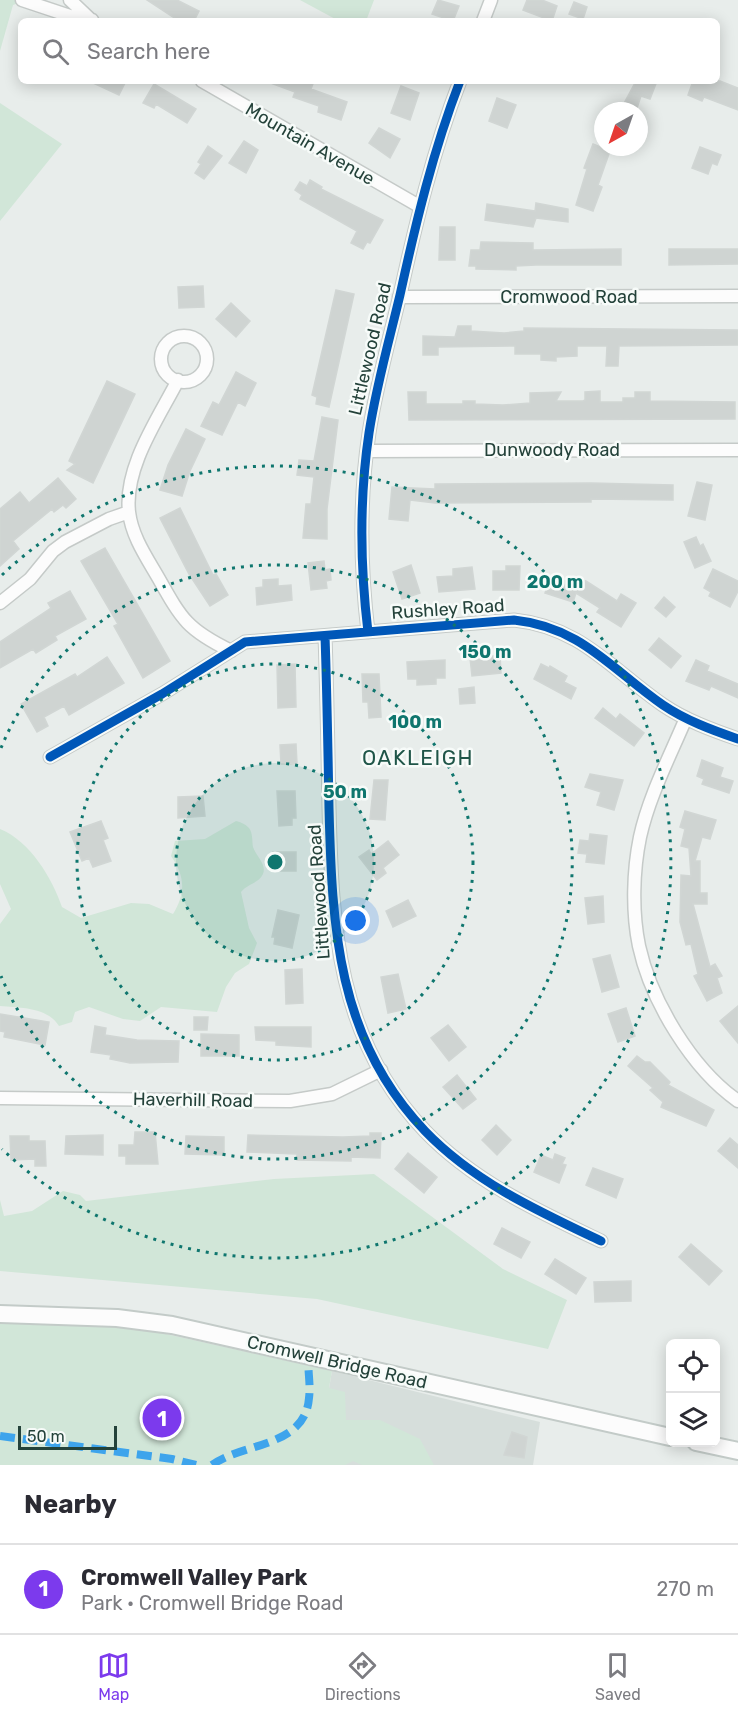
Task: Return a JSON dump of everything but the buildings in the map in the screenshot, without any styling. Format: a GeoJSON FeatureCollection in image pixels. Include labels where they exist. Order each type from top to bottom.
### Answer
{"type":"FeatureCollection","features":[{"type":"Feature","properties":{"kind":"main road","name":"Cromwell Bridge Road"},"geometry":{"type":"LineString","coordinates":[[0,1314],[117,1318],[172,1325],[666,1436]]}},
{"type":"Feature","properties":{"kind":"main road"},"geometry":{"type":"LineString","coordinates":[[717,1447],[738,1451]]}},
{"type":"Feature","properties":{"kind":"street"},"geometry":{"type":"LineString","coordinates":[[22,0],[79,18]]}},
{"type":"Feature","properties":{"kind":"street"},"geometry":{"type":"LineString","coordinates":[[70,0],[90,18]]}},
{"type":"Feature","properties":{"kind":"street"},"geometry":{"type":"LineString","coordinates":[[484,18],[491,0]]}},
{"type":"Feature","properties":{"kind":"street","name":"Mountain Avenue"},"geometry":{"type":"LineString","coordinates":[[207,84],[419,206]]}},
{"type":"Feature","properties":{"kind":"street","name":"Littlewood Road"},"geometry":{"type":"LineString","coordinates":[[368,632],[361,561],[363,485],[367,451],[419,206],[444,121],[459,84]]}},
{"type":"Feature","properties":{"kind":"street","name":"Cromwood Road"},"geometry":{"type":"LineString","coordinates":[[399,297],[738,296]]}},
{"type":"Feature","properties":{"kind":"street"},"geometry":{"type":"LineString","coordinates":[[177,380],[140,456],[129,492],[129,512],[140,547],[187,625],[202,637],[231,651]]}},
{"type":"Feature","properties":{"kind":"street","name":"Dunwoody Road"},"geometry":{"type":"LineString","coordinates":[[367,451],[738,450]]}},
{"type":"Feature","properties":{"kind":"street"},"geometry":{"type":"LineString","coordinates":[[0,603],[30,579],[53,551],[109,519],[129,512]]}},
{"type":"Feature","properties":{"kind":"street","name":"Rushley Road"},"geometry":{"type":"LineString","coordinates":[[50,757],[162,694],[245,642],[514,620],[548,626],[590,646],[664,706],[686,718],[738,739]]}},
{"type":"Feature","properties":{"kind":"street","name":"Littlewood Road"},"geometry":{"type":"LineString","coordinates":[[325,636],[335,934],[349,998],[369,1049],[404,1107],[425,1131],[467,1167],[521,1203],[601,1241]]}},
{"type":"Feature","properties":{"kind":"street"},"geometry":{"type":"LineString","coordinates":[[686,718],[652,800],[640,837],[635,900],[639,946],[666,1014],[687,1047],[705,1071],[738,1101]]}},
{"type":"Feature","properties":{"kind":"street","name":"Haverhill Road"},"geometry":{"type":"LineString","coordinates":[[0,1098],[290,1101],[332,1094],[381,1070]]}},
{"type":"Feature","properties":{"kind":"shaded area"},"geometry":{"type":"Polygon","coordinates":[[[332,1371],[540,1422],[533,1465],[316,1465],[332,1371]]]}},
{"type":"Feature","properties":{"kind":"green space"},"geometry":{"type":"Polygon","coordinates":[[[0,0],[28,0],[13,5],[0,51],[0,0]]]}},
{"type":"Feature","properties":{"kind":"green space"},"geometry":{"type":"Polygon","coordinates":[[[300,0],[374,0],[367,18],[333,18],[300,0]]]}},
{"type":"Feature","properties":{"kind":"green space"},"geometry":{"type":"Polygon","coordinates":[[[0,103],[62,144],[0,221],[0,103]]]}},
{"type":"Feature","properties":{"kind":"green space"},"geometry":{"type":"Polygon","coordinates":[[[236,821],[249,828],[253,847],[264,867],[261,877],[241,892],[249,928],[257,943],[249,964],[235,973],[226,987],[217,1012],[161,1007],[140,1021],[123,1019],[89,1007],[75,1012],[72,1022],[59,1026],[48,1015],[41,1012],[0,1006],[0,924],[11,909],[0,884],[0,829],[21,842],[30,851],[46,873],[62,907],[81,918],[131,903],[149,904],[173,914],[182,892],[179,871],[171,856],[175,841],[205,839],[236,821]]]}},
{"type":"Feature","properties":{"kind":"green space"},"geometry":{"type":"Polygon","coordinates":[[[374,1174],[503,1269],[567,1300],[548,1349],[317,1299],[0,1271],[0,1200],[4,1216],[32,1211],[63,1191],[80,1195],[86,1201],[274,1179],[374,1174]]]}},
{"type":"Feature","properties":{"kind":"green space"},"geometry":{"type":"Polygon","coordinates":[[[72,1322],[148,1330],[332,1371],[329,1388],[345,1392],[346,1420],[380,1420],[420,1439],[434,1465],[362,1465],[353,1461],[345,1465],[0,1465],[0,1323],[72,1322]]]}},
{"type":"Feature","properties":{"kind":"marked path"},"geometry":{"type":"LineString","coordinates":[[212,1465],[240,1452],[271,1442],[297,1426],[305,1414],[309,1398],[309,1356]]}},
{"type":"Feature","properties":{"kind":"marked path"},"geometry":{"type":"LineString","coordinates":[[0,1436],[172,1459],[196,1465]]}},
{"type":"Feature","properties":{"kind":"cycle path"},"geometry":{"type":"LineString","coordinates":[[368,632],[363,582],[362,532],[369,433],[379,381],[419,214],[433,160],[459,84]]}},
{"type":"Feature","properties":{"kind":"cycle path"},"geometry":{"type":"LineString","coordinates":[[50,757],[162,694],[245,642],[514,620],[538,624],[577,640],[671,710],[738,739]]}},
{"type":"Feature","properties":{"kind":"cycle path"},"geometry":{"type":"LineString","coordinates":[[325,636],[330,852],[337,938],[345,980],[357,1020],[373,1058],[396,1096],[425,1131],[444,1149],[508,1194],[601,1241]]}},
{"type":"Feature","properties":{"kind":"place","name":"Cromwell Valley Park"},"geometry":{"type":"Point","coordinates":[162,1418]}},
{"type":"Feature","properties":{"kind":"district","name":"OAKLEIGH"},"geometry":{"type":"Point","coordinates":[418,757]}}]}
